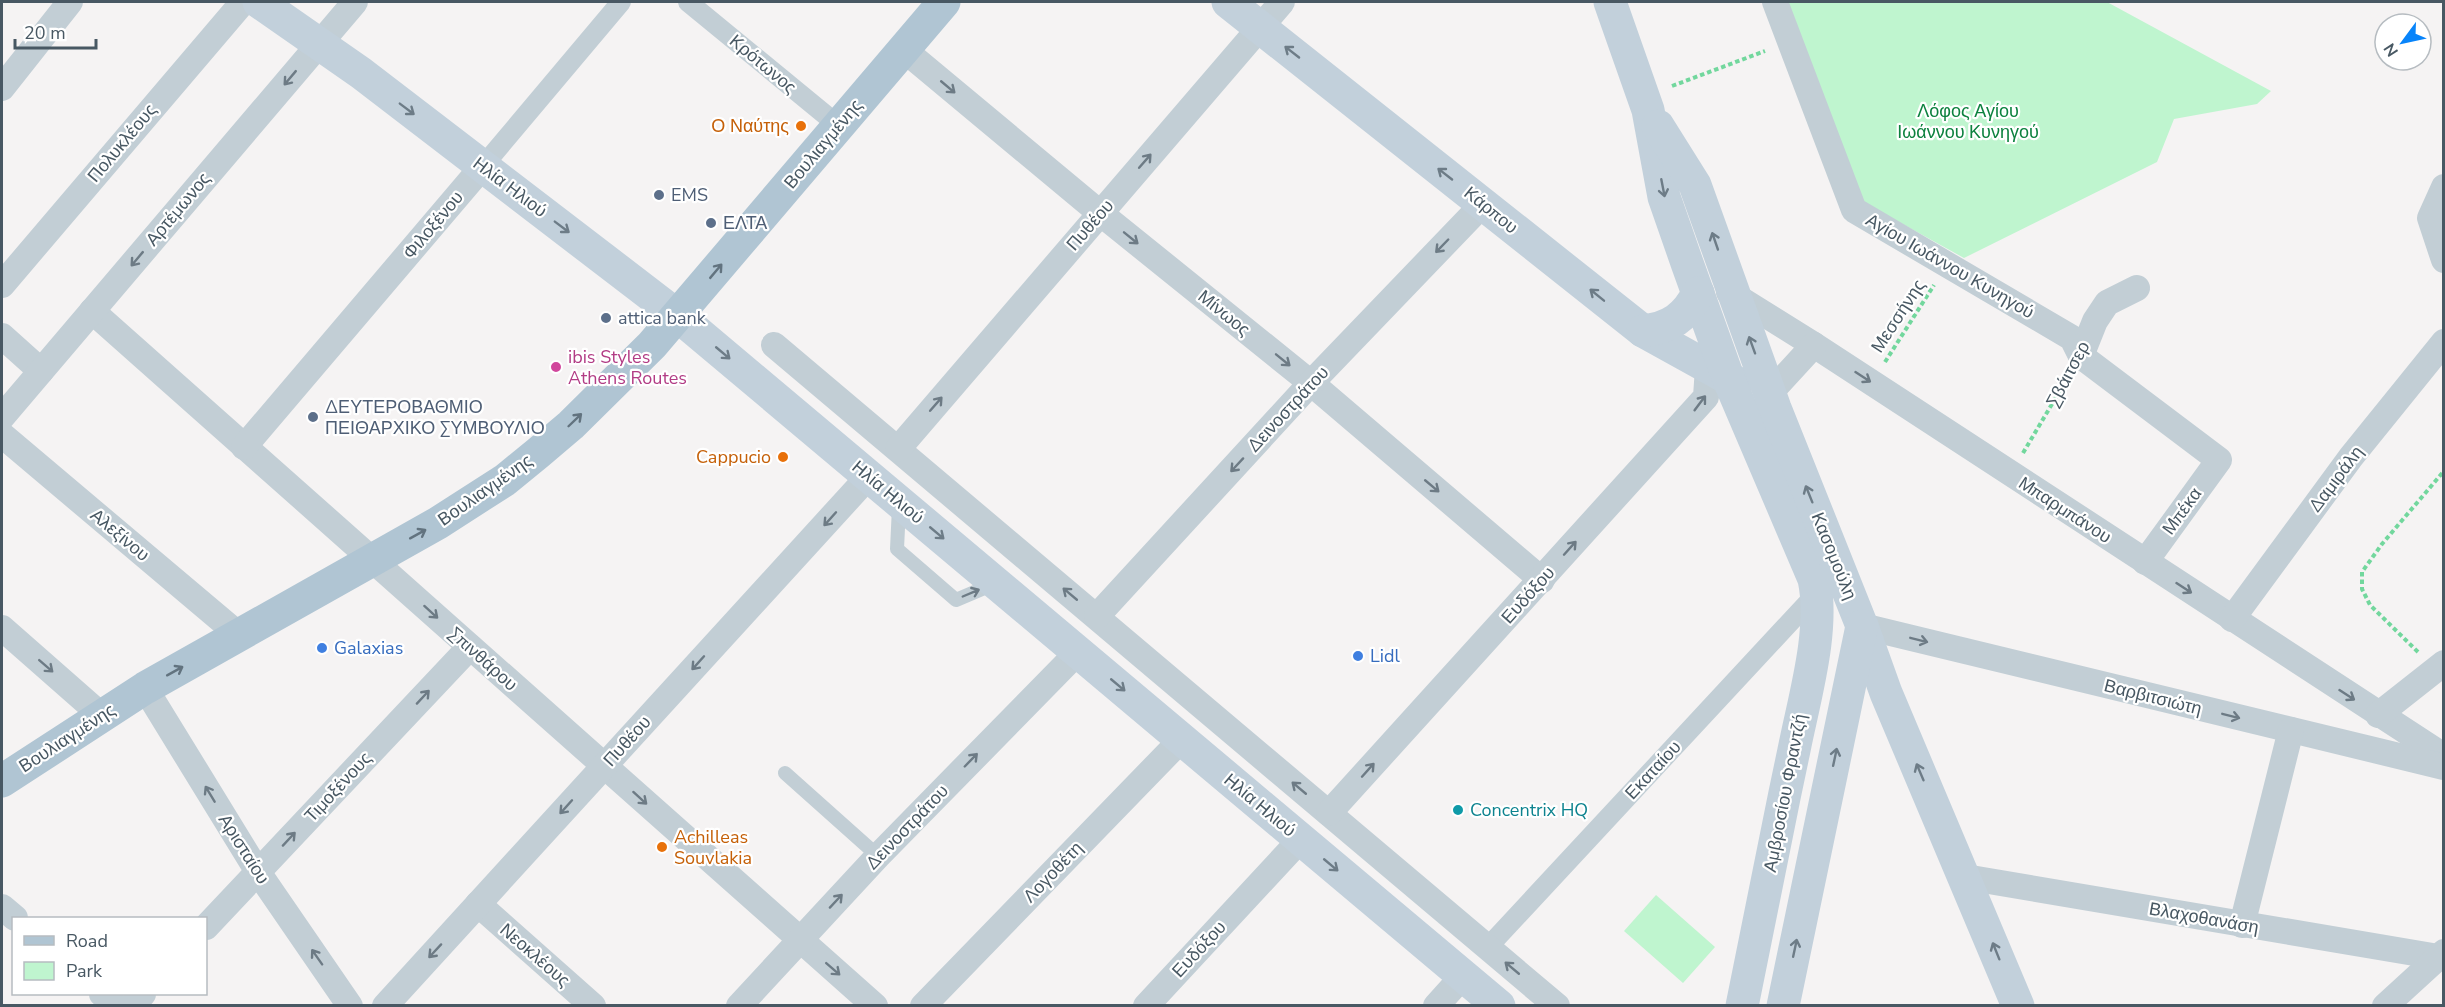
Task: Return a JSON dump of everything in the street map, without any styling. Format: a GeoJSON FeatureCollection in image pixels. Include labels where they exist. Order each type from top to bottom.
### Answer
{"type":"FeatureCollection","features":[{"type":"Feature","properties":{"kind":"main road","name":"Ηλία Ηλιού"},"geometry":{"type":"LineString","coordinates":[[259,2],[320,43],[678,316],[1301,839],[1463,991],[1498,1005]]}},
{"type":"Feature","properties":{"kind":"main road","name":"Βουλιαγμένης"},"geometry":{"type":"LineString","coordinates":[[2,781],[100,715],[145,688],[438,523],[505,480],[571,424],[652,345],[944,2]]}},
{"type":"Feature","properties":{"kind":"main road","name":"Κάρπου"},"geometry":{"type":"LineString","coordinates":[[1228,2],[1643,332],[1718,374],[1769,394]]}},
{"type":"Feature","properties":{"kind":"main road","name":"Κασομούλη"},"geometry":{"type":"LineString","coordinates":[[1610,2],[1645,104],[1664,197],[1693,278],[1718,374],[1816,586]]}},
{"type":"Feature","properties":{"kind":"main road","name":"Κασομούλη"},"geometry":{"type":"LineString","coordinates":[[1645,104],[1695,185],[1769,394],[1862,626],[1886,693],[2018,1005]]}},
{"type":"Feature","properties":{"kind":"main road"},"geometry":{"type":"LineString","coordinates":[[1643,332],[1659,330],[1675,322],[1691,308],[1693,278]]}},
{"type":"Feature","properties":{"kind":"main road","name":"Αμβροσίου Φραντζή"},"geometry":{"type":"LineString","coordinates":[[1742,1005],[1808,678],[1819,613],[1816,586]]}},
{"type":"Feature","properties":{"kind":"main road"},"geometry":{"type":"LineString","coordinates":[[1783,1005],[1862,626]]}},
{"type":"Feature","properties":{"kind":"street"},"geometry":{"type":"LineString","coordinates":[[2,88],[70,2]]}},
{"type":"Feature","properties":{"kind":"street","name":"Πολυκλέους"},"geometry":{"type":"LineString","coordinates":[[2,285],[243,2]]}},
{"type":"Feature","properties":{"kind":"street","name":"Αρτέμωνος"},"geometry":{"type":"LineString","coordinates":[[2,417],[355,2]]}},
{"type":"Feature","properties":{"kind":"street","name":"Φιλοξένου"},"geometry":{"type":"LineString","coordinates":[[244,447],[621,2]]}},
{"type":"Feature","properties":{"kind":"street","name":"Κρότωνος"},"geometry":{"type":"LineString","coordinates":[[688,2],[838,126]]}},
{"type":"Feature","properties":{"kind":"street","name":"Πυθέου"},"geometry":{"type":"LineString","coordinates":[[898,448],[1282,2]]}},
{"type":"Feature","properties":{"kind":"street","name":"Αγίου Ιωάννου Κυνηγού"},"geometry":{"type":"LineString","coordinates":[[1775,2],[1854,210],[2072,338],[2080,356],[2219,460]]}},
{"type":"Feature","properties":{"kind":"street","name":"Μίνωος"},"geometry":{"type":"LineString","coordinates":[[903,50],[1311,383],[1542,580]]}},
{"type":"Feature","properties":{"kind":"street"},"geometry":{"type":"LineString","coordinates":[[2444,187],[2430,218],[2444,260]]}},
{"type":"Feature","properties":{"kind":"street","name":"Δεινοστράτου"},"geometry":{"type":"LineString","coordinates":[[1097,616],[1311,383],[1483,204]]}},
{"type":"Feature","properties":{"kind":"street","name":"Μπαρμπάνου"},"geometry":{"type":"LineString","coordinates":[[1693,278],[1734,296],[1814,345],[2444,756]]}},
{"type":"Feature","properties":{"kind":"street","name":"Σβάιτσερ"},"geometry":{"type":"LineString","coordinates":[[2080,356],[2095,321],[2107,303],[2137,288]]}},
{"type":"Feature","properties":{"kind":"street","name":"Σπινθάρου"},"geometry":{"type":"LineString","coordinates":[[92,311],[875,1005]]}},
{"type":"Feature","properties":{"kind":"street"},"geometry":{"type":"LineString","coordinates":[[2,336],[41,371]]}},
{"type":"Feature","properties":{"kind":"street","name":"Δαμιράλη"},"geometry":{"type":"LineString","coordinates":[[2232,619],[2351,457],[2444,342]]}},
{"type":"Feature","properties":{"kind":"street"},"geometry":{"type":"LineString","coordinates":[[774,345],[1557,1005]]}},
{"type":"Feature","properties":{"kind":"street"},"geometry":{"type":"LineString","coordinates":[[1769,394],[1814,345]]}},
{"type":"Feature","properties":{"kind":"street","name":"Ευδόξου"},"geometry":{"type":"LineString","coordinates":[[1329,813],[1706,397],[1718,374]]}},
{"type":"Feature","properties":{"kind":"street","name":"Αλεξίνου"},"geometry":{"type":"LineString","coordinates":[[2,435],[239,635]]}},
{"type":"Feature","properties":{"kind":"street","name":"Μπέκα"},"geometry":{"type":"LineString","coordinates":[[2145,562],[2219,460]]}},
{"type":"Feature","properties":{"kind":"street","name":"Πυθέου"},"geometry":{"type":"LineString","coordinates":[[385,1005],[869,476]]}},
{"type":"Feature","properties":{"kind":"street","name":"Εκαταίου"},"geometry":{"type":"LineString","coordinates":[[1488,947],[1816,586]]}},
{"type":"Feature","properties":{"kind":"street","name":"Βαρβιτσιώτη"},"geometry":{"type":"LineString","coordinates":[[1862,626],[2444,767]]}},
{"type":"Feature","properties":{"kind":"street"},"geometry":{"type":"LineString","coordinates":[[2,628],[100,715]]}},
{"type":"Feature","properties":{"kind":"street","name":"Τιμοξένους"},"geometry":{"type":"LineString","coordinates":[[207,926],[470,647]]}},
{"type":"Feature","properties":{"kind":"street","name":"Δεινοστράτου"},"geometry":{"type":"LineString","coordinates":[[739,1005],[878,856],[1078,652]]}},
{"type":"Feature","properties":{"kind":"street"},"geometry":{"type":"LineString","coordinates":[[2378,715],[2440,666]]}},
{"type":"Feature","properties":{"kind":"street","name":"Αρισταίου"},"geometry":{"type":"LineString","coordinates":[[145,688],[258,872],[350,1005]]}},
{"type":"Feature","properties":{"kind":"street"},"geometry":{"type":"LineString","coordinates":[[2242,925],[2291,730]]}},
{"type":"Feature","properties":{"kind":"street","name":"Λογοθέτη"},"geometry":{"type":"LineString","coordinates":[[923,1005],[1182,739]]}},
{"type":"Feature","properties":{"kind":"street","name":"Ευδόξου"},"geometry":{"type":"LineString","coordinates":[[1146,1005],[1301,839]]}},
{"type":"Feature","properties":{"kind":"street","name":"Βλαχοθανάση"},"geometry":{"type":"LineString","coordinates":[[1965,877],[2242,925],[2442,956]]}},
{"type":"Feature","properties":{"kind":"street","name":"Νεοκλέους"},"geometry":{"type":"LineString","coordinates":[[478,904],[592,1005]]}},
{"type":"Feature","properties":{"kind":"street"},"geometry":{"type":"LineString","coordinates":[[2,907],[14,917]]}},
{"type":"Feature","properties":{"kind":"street"},"geometry":{"type":"LineString","coordinates":[[2385,1005],[2442,956]]}},
{"type":"Feature","properties":{"kind":"street"},"geometry":{"type":"LineString","coordinates":[[1436,1005],[1463,991]]}},
{"type":"Feature","properties":{"kind":"street"},"geometry":{"type":"LineString","coordinates":[[104,995],[116,1005]]}},
{"type":"Feature","properties":{"kind":"lane"},"geometry":{"type":"LineString","coordinates":[[785,773],[878,856]]}},
{"type":"Feature","properties":{"kind":"path"},"geometry":{"type":"LineString","coordinates":[[1645,104],[1790,41]]}},
{"type":"Feature","properties":{"kind":"path","name":"Μεσσήνης"},"geometry":{"type":"LineString","coordinates":[[1871,383],[1948,264]]}},
{"type":"Feature","properties":{"kind":"path","name":"Σβάιτσερ"},"geometry":{"type":"LineString","coordinates":[[2011,474],[2080,356]]}},
{"type":"Feature","properties":{"kind":"path"},"geometry":{"type":"LineString","coordinates":[[2440,666],[2394,630],[2370,605],[2362,589],[2362,572],[2382,544],[2444,471]]}},
{"type":"Feature","properties":{"kind":"green space","name":"Λόφος Αγίου Ιωάννου Κυνηγού"},"geometry":{"type":"Polygon","coordinates":[[[1785,2],[2107,2],[2271,91],[2257,104],[2174,119],[2157,162],[1964,258],[1861,201],[1785,2]]]}},
{"type":"Feature","properties":{"kind":"green space"},"geometry":{"type":"Polygon","coordinates":[[[1656,895],[1715,947],[1683,983],[1624,931],[1656,895]]]}},
{"type":"Feature","properties":{"kind":"place","name":"Ο Ναύτης"},"geometry":{"type":"Point","coordinates":[801,126]}},
{"type":"Feature","properties":{"kind":"place","name":"EMS"},"geometry":{"type":"Point","coordinates":[659,195]}},
{"type":"Feature","properties":{"kind":"place","name":"ΕΛΤΑ"},"geometry":{"type":"Point","coordinates":[711,223]}},
{"type":"Feature","properties":{"kind":"place","name":"attica bank"},"geometry":{"type":"Point","coordinates":[606,318]}},
{"type":"Feature","properties":{"kind":"place","name":"ibis Styles Athens Routes"},"geometry":{"type":"Point","coordinates":[556,367]}},
{"type":"Feature","properties":{"kind":"place","name":"ΔΕΥΤΕΡΟΒΑΘΜΙΟ ΠΕΙΘΑΡΧΙΚΟ ΣΥΜΒΟΥΛΙΟ"},"geometry":{"type":"Point","coordinates":[313,417]}},
{"type":"Feature","properties":{"kind":"place","name":"Cappucio"},"geometry":{"type":"Point","coordinates":[783,457]}},
{"type":"Feature","properties":{"kind":"place","name":"Galaxias"},"geometry":{"type":"Point","coordinates":[322,648]}},
{"type":"Feature","properties":{"kind":"place","name":"Lidl"},"geometry":{"type":"Point","coordinates":[1358,656]}},
{"type":"Feature","properties":{"kind":"place","name":"Concentrix HQ"},"geometry":{"type":"Point","coordinates":[1458,810]}},
{"type":"Feature","properties":{"kind":"place","name":"Achilleas Souvlakia"},"geometry":{"type":"Point","coordinates":[662,847]}}]}
